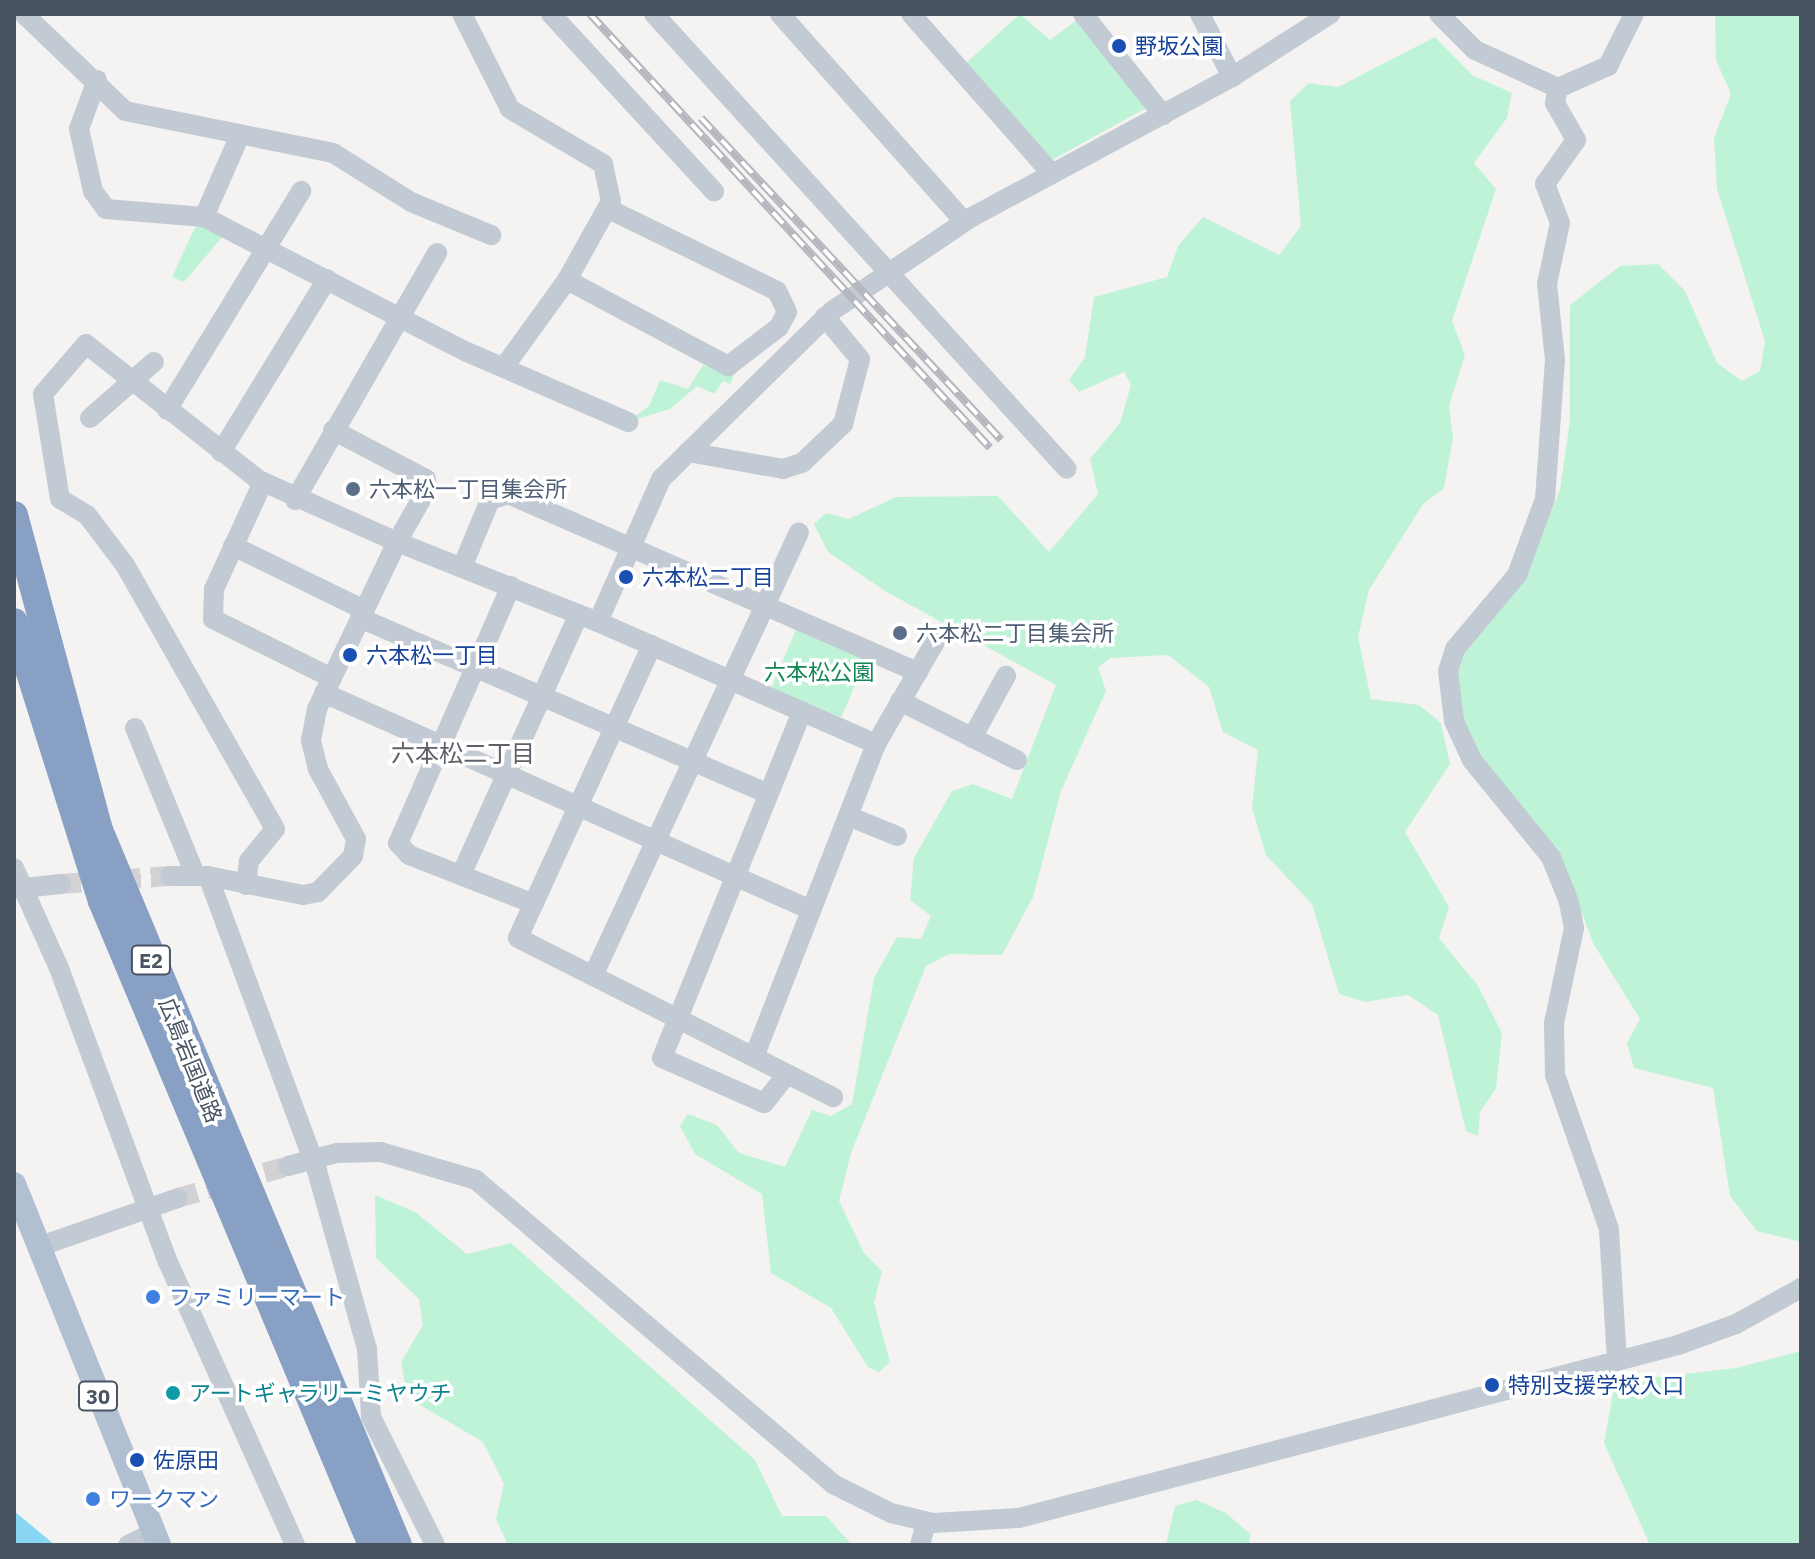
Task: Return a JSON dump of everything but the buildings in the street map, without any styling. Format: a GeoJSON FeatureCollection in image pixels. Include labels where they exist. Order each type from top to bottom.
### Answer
{"type":"FeatureCollection","features":[{"type":"Feature","properties":{"kind":"highway","name":"広島岩国道路"},"geometry":{"type":"LineString","coordinates":[[14,515],[99,830],[398,1545]]}},
{"type":"Feature","properties":{"kind":"highway","name":"広島岩国道路"},"geometry":{"type":"LineString","coordinates":[[14,622],[97,889],[372,1545]]}},
{"type":"Feature","properties":{"kind":"main road","name":"30"},"geometry":{"type":"LineString","coordinates":[[14,1184],[156,1539]]}},
{"type":"Feature","properties":{"kind":"street"},"geometry":{"type":"LineString","coordinates":[[24,14],[97,80],[125,111],[333,153],[411,202],[491,235]]}},
{"type":"Feature","properties":{"kind":"street"},"geometry":{"type":"LineString","coordinates":[[462,14],[510,109],[603,164],[607,208],[567,280],[504,367]]}},
{"type":"Feature","properties":{"kind":"street"},"geometry":{"type":"LineString","coordinates":[[551,14],[714,191]]}},
{"type":"Feature","properties":{"kind":"street"},"geometry":{"type":"LineString","coordinates":[[654,14],[881,272],[985,377],[1067,469]]}},
{"type":"Feature","properties":{"kind":"street"},"geometry":{"type":"LineString","coordinates":[[780,14],[964,221]]}},
{"type":"Feature","properties":{"kind":"street"},"geometry":{"type":"LineString","coordinates":[[911,14],[1052,174]]}},
{"type":"Feature","properties":{"kind":"street"},"geometry":{"type":"LineString","coordinates":[[1083,14],[1163,115]]}},
{"type":"Feature","properties":{"kind":"street"},"geometry":{"type":"LineString","coordinates":[[1200,14],[1232,77]]}},
{"type":"Feature","properties":{"kind":"street"},"geometry":{"type":"LineString","coordinates":[[461,875],[542,696],[631,547],[661,479],[688,452],[828,314],[881,272],[964,221],[1232,77],[1330,14]]}},
{"type":"Feature","properties":{"kind":"street"},"geometry":{"type":"LineString","coordinates":[[1439,14],[1475,50],[1558,88],[1608,66],[1634,14]]}},
{"type":"Feature","properties":{"kind":"street"},"geometry":{"type":"LineString","coordinates":[[97,80],[79,129],[93,191],[106,209],[204,217],[504,367],[628,422]]}},
{"type":"Feature","properties":{"kind":"street"},"geometry":{"type":"LineString","coordinates":[[1558,88],[1555,103],[1576,140],[1545,184],[1560,223],[1547,284],[1555,360],[1545,499],[1517,575],[1455,649],[1448,671],[1454,721],[1472,760],[1551,857],[1569,902],[1574,928],[1554,1023],[1555,1075],[1609,1229],[1617,1361]]}},
{"type":"Feature","properties":{"kind":"street"},"geometry":{"type":"LineString","coordinates":[[204,217],[240,135]]}},
{"type":"Feature","properties":{"kind":"street"},"geometry":{"type":"LineString","coordinates":[[167,410],[301,191]]}},
{"type":"Feature","properties":{"kind":"street"},"geometry":{"type":"LineString","coordinates":[[567,280],[728,366],[779,327],[787,312],[777,291],[607,208]]}},
{"type":"Feature","properties":{"kind":"street"},"geometry":{"type":"LineString","coordinates":[[295,500],[397,313],[437,253]]}},
{"type":"Feature","properties":{"kind":"street"},"geometry":{"type":"LineString","coordinates":[[221,452],[327,279]]}},
{"type":"Feature","properties":{"kind":"street"},"geometry":{"type":"LineString","coordinates":[[688,452],[783,469],[802,463],[843,424],[860,359],[828,314]]}},
{"type":"Feature","properties":{"kind":"street"},"geometry":{"type":"LineString","coordinates":[[246,885],[249,861],[275,829],[125,565],[87,515],[60,499],[43,394],[86,344],[130,383],[221,452],[295,500],[463,565],[876,744]]}},
{"type":"Feature","properties":{"kind":"street"},"geometry":{"type":"LineString","coordinates":[[90,418],[154,362]]}},
{"type":"Feature","properties":{"kind":"street"},"geometry":{"type":"LineString","coordinates":[[170,876],[202,875],[246,885],[318,892],[353,856],[356,839],[318,769],[311,740],[328,685],[397,542],[426,491],[426,479],[333,430]]}},
{"type":"Feature","properties":{"kind":"street"},"geometry":{"type":"LineString","coordinates":[[263,482],[209,604],[213,619],[328,685],[439,743],[811,910]]}},
{"type":"Feature","properties":{"kind":"street"},"geometry":{"type":"LineString","coordinates":[[463,565],[497,492],[918,672]]}},
{"type":"Feature","properties":{"kind":"street"},"geometry":{"type":"LineString","coordinates":[[593,976],[761,603],[799,533]]}},
{"type":"Feature","properties":{"kind":"street"},"geometry":{"type":"LineString","coordinates":[[233,546],[362,614],[474,666],[767,793]]}},
{"type":"Feature","properties":{"kind":"street"},"geometry":{"type":"LineString","coordinates":[[511,586],[439,743],[398,843],[409,855],[534,904]]}},
{"type":"Feature","properties":{"kind":"street"},"geometry":{"type":"LineString","coordinates":[[754,1057],[876,744],[940,633]]}},
{"type":"Feature","properties":{"kind":"street"},"geometry":{"type":"LineString","coordinates":[[652,645],[518,938],[833,1097]]}},
{"type":"Feature","properties":{"kind":"street"},"geometry":{"type":"LineString","coordinates":[[972,738],[1006,676]]}},
{"type":"Feature","properties":{"kind":"street"},"geometry":{"type":"LineString","coordinates":[[900,701],[1017,760]]}},
{"type":"Feature","properties":{"kind":"street"},"geometry":{"type":"LineString","coordinates":[[787,1074],[764,1103],[662,1058],[674,1017],[802,711]]}},
{"type":"Feature","properties":{"kind":"street"},"geometry":{"type":"LineString","coordinates":[[135,728],[202,875],[311,1159],[367,1349],[371,1417],[435,1545]]}},
{"type":"Feature","properties":{"kind":"street"},"geometry":{"type":"LineString","coordinates":[[848,816],[897,836]]}},
{"type":"Feature","properties":{"kind":"street"},"geometry":{"type":"LineString","coordinates":[[14,868],[19,888],[148,1209],[295,1545]]}},
{"type":"Feature","properties":{"kind":"street"},"geometry":{"type":"LineString","coordinates":[[19,888],[61,884]]}},
{"type":"Feature","properties":{"kind":"street"},"geometry":{"type":"LineString","coordinates":[[288,1166],[311,1159],[381,1152],[476,1180],[833,1484],[926,1522],[1019,1518],[1617,1361],[1736,1324],[1801,1288]]}},
{"type":"Feature","properties":{"kind":"street"},"geometry":{"type":"LineString","coordinates":[[38,1247],[178,1198]]}},
{"type":"Feature","properties":{"kind":"street"},"geometry":{"type":"LineString","coordinates":[[920,1545],[926,1522]]}},
{"type":"Feature","properties":{"kind":"street"},"geometry":{"type":"LineString","coordinates":[[128,1545],[156,1539]]}},
{"type":"Feature","properties":{"kind":"green space"},"geometry":{"type":"Polygon","coordinates":[[[1020,14],[1050,40],[1077,20],[1146,108],[1052,160],[966,63],[1020,14]]]}},
{"type":"Feature","properties":{"kind":"green space"},"geometry":{"type":"Polygon","coordinates":[[[1715,14],[1801,14],[1801,1242],[1757,1231],[1730,1196],[1713,1088],[1634,1068],[1627,1043],[1640,1019],[1593,943],[1558,849],[1484,774],[1453,690],[1464,652],[1533,556],[1560,490],[1570,420],[1570,305],[1620,266],[1658,264],[1685,291],[1717,363],[1742,381],[1760,371],[1765,341],[1717,189],[1714,138],[1731,94],[1716,60],[1715,14]]]}},
{"type":"Feature","properties":{"kind":"green space"},"geometry":{"type":"Polygon","coordinates":[[[1435,37],[1472,75],[1512,93],[1507,118],[1474,163],[1496,189],[1452,321],[1465,355],[1449,406],[1453,438],[1444,488],[1423,504],[1369,590],[1358,637],[1371,699],[1419,705],[1441,723],[1450,764],[1405,832],[1449,907],[1439,938],[1478,986],[1502,1033],[1496,1088],[1480,1112],[1478,1136],[1466,1131],[1438,1015],[1408,995],[1365,1002],[1339,994],[1312,904],[1266,855],[1252,808],[1258,750],[1223,732],[1209,687],[1168,655],[1111,658],[1098,667],[1106,691],[1061,791],[1033,897],[1002,955],[949,954],[926,966],[851,1153],[839,1201],[864,1253],[882,1271],[874,1303],[890,1362],[879,1372],[868,1367],[831,1308],[771,1273],[762,1194],[695,1154],[680,1126],[688,1114],[717,1125],[739,1153],[785,1167],[812,1110],[831,1116],[852,1104],[874,978],[897,937],[921,939],[931,916],[910,900],[914,858],[952,791],[973,784],[1012,799],[1056,685],[885,591],[828,552],[814,524],[826,513],[849,519],[896,497],[998,496],[1049,552],[1098,494],[1090,459],[1120,423],[1131,385],[1124,372],[1079,392],[1069,380],[1085,357],[1094,297],[1167,277],[1178,246],[1203,217],[1279,255],[1301,226],[1290,101],[1309,83],[1338,87],[1435,37]]]}},
{"type":"Feature","properties":{"kind":"green space"},"geometry":{"type":"Polygon","coordinates":[[[196,225],[224,235],[184,282],[172,277],[196,225]]]}},
{"type":"Feature","properties":{"kind":"green space"},"geometry":{"type":"Polygon","coordinates":[[[703,365],[734,375],[730,384],[723,381],[714,394],[697,386],[670,409],[628,422],[649,406],[660,380],[688,389],[703,365]]]}},
{"type":"Feature","properties":{"kind":"green space","name":"六本松公園"},"geometry":{"type":"Polygon","coordinates":[[[797,627],[867,657],[841,717],[771,688],[797,627]]]}},
{"type":"Feature","properties":{"kind":"green space"},"geometry":{"type":"Polygon","coordinates":[[[375,1195],[415,1212],[467,1254],[511,1243],[755,1460],[782,1516],[826,1516],[852,1545],[508,1545],[496,1519],[504,1484],[483,1442],[408,1398],[401,1362],[423,1325],[419,1299],[376,1258],[375,1195]]]}},
{"type":"Feature","properties":{"kind":"green space"},"geometry":{"type":"Polygon","coordinates":[[[1801,1351],[1801,1545],[1650,1545],[1604,1443],[1613,1393],[1631,1380],[1736,1368],[1801,1351]]]}},
{"type":"Feature","properties":{"kind":"green space"},"geometry":{"type":"Polygon","coordinates":[[[1196,1500],[1226,1513],[1250,1534],[1249,1545],[1166,1545],[1175,1506],[1196,1500]]]}},
{"type":"Feature","properties":{"kind":"water"},"geometry":{"type":"Polygon","coordinates":[[[14,1511],[55,1545],[14,1545],[14,1511]]]}},
{"type":"Feature","properties":{"kind":"tunnel"},"geometry":{"type":"LineString","coordinates":[[61,884],[170,876]]}},
{"type":"Feature","properties":{"kind":"tunnel"},"geometry":{"type":"LineString","coordinates":[[178,1198],[288,1166]]}},
{"type":"Feature","properties":{"kind":"railway"},"geometry":{"type":"LineString","coordinates":[[590,14],[990,448]]}},
{"type":"Feature","properties":{"kind":"railway"},"geometry":{"type":"LineString","coordinates":[[701,118],[1001,440]]}},
{"type":"Feature","properties":{"kind":"place","name":"野坂公園"},"geometry":{"type":"Point","coordinates":[1119,46]}},
{"type":"Feature","properties":{"kind":"place","name":"六本松一丁目集会所"},"geometry":{"type":"Point","coordinates":[353,489]}},
{"type":"Feature","properties":{"kind":"place","name":"六本松二丁目"},"geometry":{"type":"Point","coordinates":[626,577]}},
{"type":"Feature","properties":{"kind":"place","name":"六本松二丁目集会所"},"geometry":{"type":"Point","coordinates":[900,633]}},
{"type":"Feature","properties":{"kind":"place","name":"六本松一丁目"},"geometry":{"type":"Point","coordinates":[350,655]}},
{"type":"Feature","properties":{"kind":"place","name":"ファミリーマート"},"geometry":{"type":"Point","coordinates":[153,1297]}},
{"type":"Feature","properties":{"kind":"place","name":"特別支援学校入口"},"geometry":{"type":"Point","coordinates":[1492,1385]}},
{"type":"Feature","properties":{"kind":"place","name":"アートギャラリーミヤウチ"},"geometry":{"type":"Point","coordinates":[173,1393]}},
{"type":"Feature","properties":{"kind":"place","name":"佐原田"},"geometry":{"type":"Point","coordinates":[137,1460]}},
{"type":"Feature","properties":{"kind":"place","name":"ワークマン"},"geometry":{"type":"Point","coordinates":[93,1499]}},
{"type":"Feature","properties":{"kind":"district","name":"六本松二丁目"},"geometry":{"type":"Point","coordinates":[463,754]}}]}
